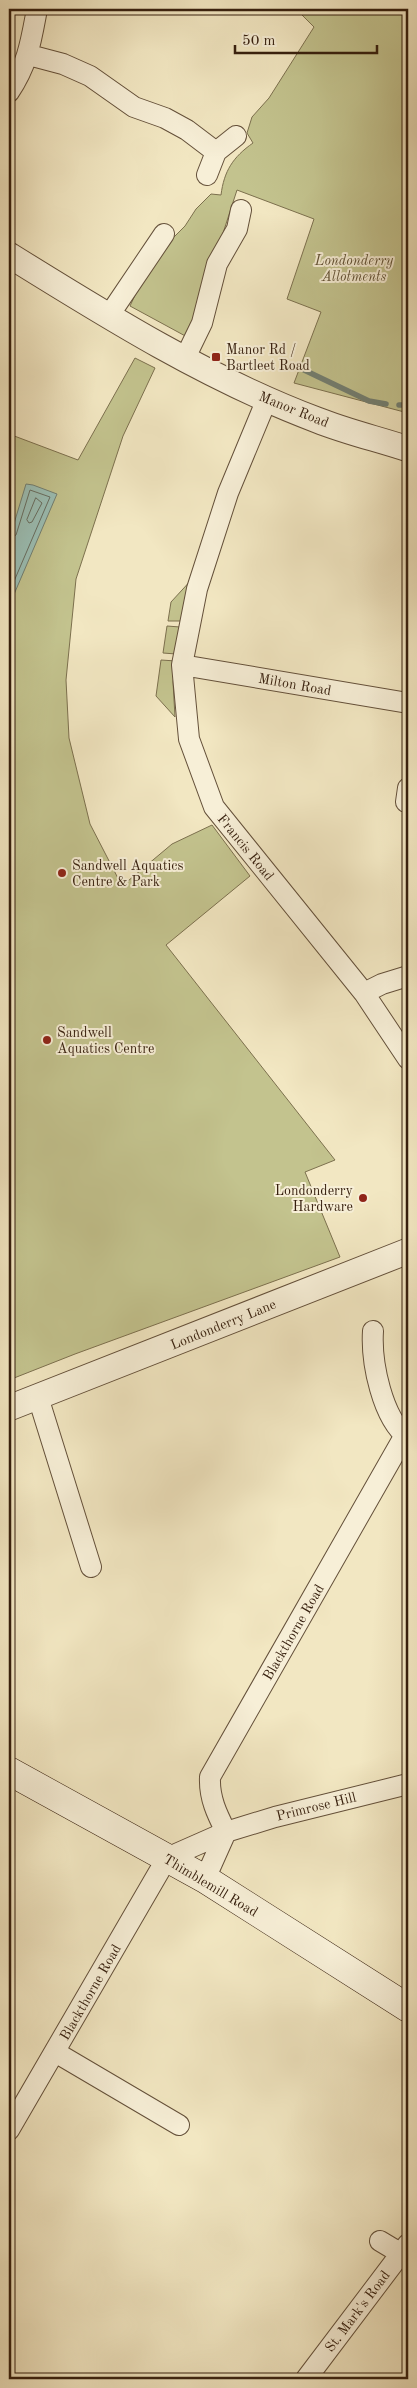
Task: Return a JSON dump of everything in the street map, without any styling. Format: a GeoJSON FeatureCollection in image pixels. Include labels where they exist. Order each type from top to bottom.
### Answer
{"type":"FeatureCollection","features":[{"type":"Feature","properties":{"kind":"main road","name":"Thimblemill Road"},"geometry":{"type":"LineString","coordinates":[[9,1771],[205,1879],[408,2008]]}},
{"type":"Feature","properties":{"kind":"street"},"geometry":{"type":"LineString","coordinates":[[9,92],[19,77],[29,55],[37,9]]}},
{"type":"Feature","properties":{"kind":"street"},"geometry":{"type":"LineString","coordinates":[[29,55],[63,64],[90,76],[134,106],[187,130],[216,152]]}},
{"type":"Feature","properties":{"kind":"street"},"geometry":{"type":"LineString","coordinates":[[208,175],[216,152],[236,136]]}},
{"type":"Feature","properties":{"kind":"street"},"geometry":{"type":"LineString","coordinates":[[185,358],[202,323],[216,264],[237,229],[242,210]]}},
{"type":"Feature","properties":{"kind":"street"},"geometry":{"type":"LineString","coordinates":[[108,317],[164,234]]}},
{"type":"Feature","properties":{"kind":"street","name":"Manor Road"},"geometry":{"type":"LineString","coordinates":[[9,255],[108,317],[266,399],[318,421],[408,448]]}},
{"type":"Feature","properties":{"kind":"street","name":"Francis Road"},"geometry":{"type":"LineString","coordinates":[[266,399],[228,493],[200,580],[182,665],[189,739],[214,807],[364,993],[408,1059]]}},
{"type":"Feature","properties":{"kind":"street","name":"Milton Road"},"geometry":{"type":"LineString","coordinates":[[182,665],[408,703]]}},
{"type":"Feature","properties":{"kind":"street"},"geometry":{"type":"LineString","coordinates":[[364,993],[382,984],[408,976]]}},
{"type":"Feature","properties":{"kind":"street","name":"Londonderry Lane"},"geometry":{"type":"LineString","coordinates":[[9,1408],[408,1251]]}},
{"type":"Feature","properties":{"kind":"street"},"geometry":{"type":"LineString","coordinates":[[373,1330],[372,1347],[376,1376],[388,1408],[407,1437]]}},
{"type":"Feature","properties":{"kind":"street"},"geometry":{"type":"LineString","coordinates":[[38,1396],[91,1566]]}},
{"type":"Feature","properties":{"kind":"street","name":"Blackthorne Road"},"geometry":{"type":"LineString","coordinates":[[226,1832],[214,1808],[209,1791],[210,1777],[407,1437]]}},
{"type":"Feature","properties":{"kind":"street","name":"Primrose Hill"},"geometry":{"type":"LineString","coordinates":[[226,1832],[274,1816],[408,1784]]}},
{"type":"Feature","properties":{"kind":"street"},"geometry":{"type":"LineString","coordinates":[[167,1858],[226,1832]]}},
{"type":"Feature","properties":{"kind":"street"},"geometry":{"type":"LineString","coordinates":[[205,1879],[226,1832]]}},
{"type":"Feature","properties":{"kind":"street","name":"Blackthorne Road"},"geometry":{"type":"LineString","coordinates":[[9,2130],[167,1858]]}},
{"type":"Feature","properties":{"kind":"street","name":"Blackthorne Road"},"geometry":{"type":"LineString","coordinates":[[55,2052],[179,2125]]}},
{"type":"Feature","properties":{"kind":"street"},"geometry":{"type":"LineString","coordinates":[[380,2240],[404,2249]]}},
{"type":"Feature","properties":{"kind":"street","name":"St. Mark's Road"},"geometry":{"type":"LineString","coordinates":[[306,2379],[404,2249]]}},
{"type":"Feature","properties":{"kind":"green space","name":"Londonderry Allotments"},"geometry":{"type":"Polygon","coordinates":[[[296,9],[408,9],[408,413],[294,383],[321,312],[287,299],[314,219],[237,190],[189,338],[130,306],[143,278],[165,246],[185,226],[196,209],[211,194],[221,195],[224,179],[231,165],[253,143],[247,133],[252,117],[269,98],[314,27],[296,9]]]}},
{"type":"Feature","properties":{"kind":"green space","name":"Sandwell Aquatics Centre & Park"},"geometry":{"type":"Polygon","coordinates":[[[135,358],[155,368],[123,436],[76,579],[66,680],[69,738],[90,824],[122,886],[172,844],[212,825],[250,876],[166,945],[335,1160],[305,1172],[340,1257],[9,1380],[9,434],[78,460],[135,358]]]}},
{"type":"Feature","properties":{"kind":"green space"},"geometry":{"type":"Polygon","coordinates":[[[194,577],[181,621],[168,621],[171,602],[194,577]]]}},
{"type":"Feature","properties":{"kind":"green space"},"geometry":{"type":"Polygon","coordinates":[[[167,626],[180,627],[176,654],[163,653],[167,626]]]}},
{"type":"Feature","properties":{"kind":"green space"},"geometry":{"type":"Polygon","coordinates":[[[161,660],[176,661],[173,682],[175,717],[156,696],[161,660]]]}},
{"type":"Feature","properties":{"kind":"water"},"geometry":{"type":"Polygon","coordinates":[[[26,484],[57,494],[9,606],[9,540],[26,484]]]}},
{"type":"Feature","properties":{"kind":"waterway"},"geometry":{"type":"LineString","coordinates":[[302,369],[369,401],[386,404]]}},
{"type":"Feature","properties":{"kind":"waterway"},"geometry":{"type":"LineString","coordinates":[[399,405],[408,405]]}},
{"type":"Feature","properties":{"kind":"place","name":"Manor Rd / Bartleet Road"},"geometry":{"type":"Point","coordinates":[216,357]}},
{"type":"Feature","properties":{"kind":"place","name":"Sandwell Aquatics Centre & Park"},"geometry":{"type":"Point","coordinates":[62,873]}},
{"type":"Feature","properties":{"kind":"place","name":"Sandwell Aquatics Centre"},"geometry":{"type":"Point","coordinates":[47,1040]}},
{"type":"Feature","properties":{"kind":"place","name":"Londonderry Hardware"},"geometry":{"type":"Point","coordinates":[363,1198]}}]}
